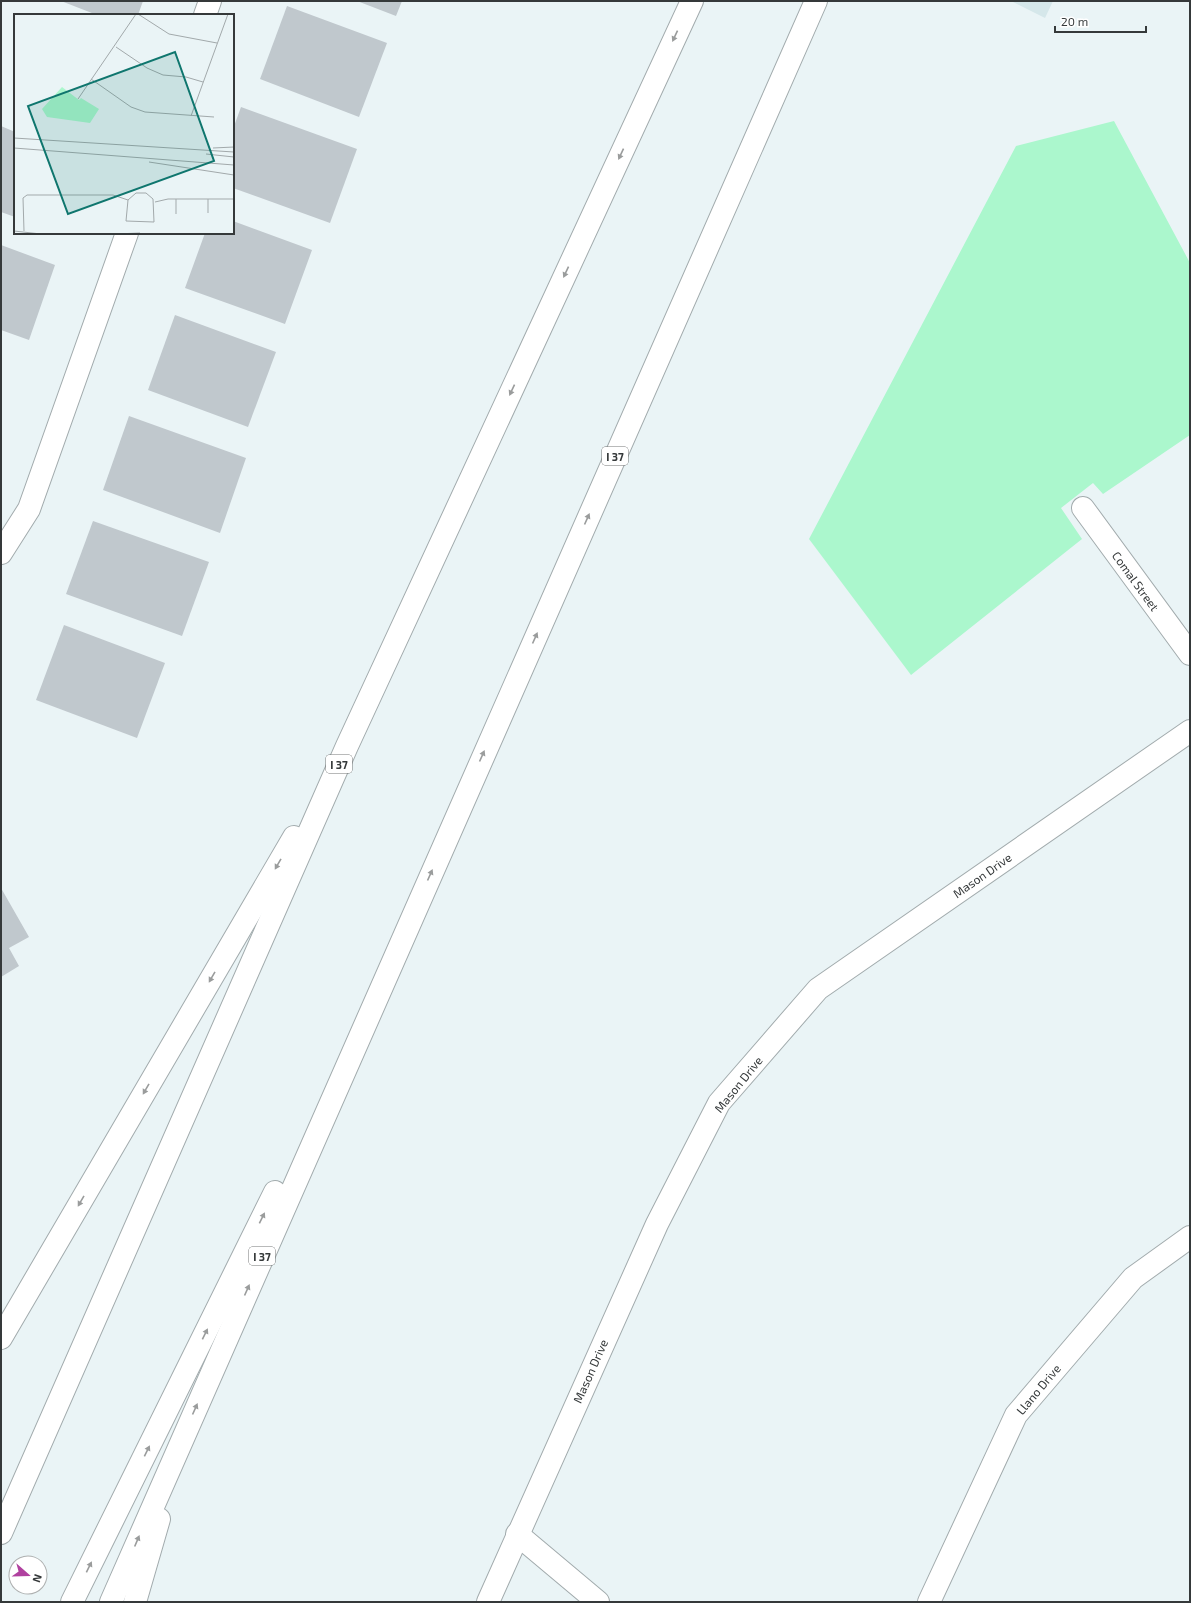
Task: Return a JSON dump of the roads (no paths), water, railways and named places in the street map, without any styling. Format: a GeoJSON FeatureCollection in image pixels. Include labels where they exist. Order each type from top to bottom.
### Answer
{"type":"FeatureCollection","features":[{"type":"Feature","properties":{"kind":"main road"},"geometry":{"type":"LineString","coordinates":[[205,14],[210,1]]}},
{"type":"Feature","properties":{"kind":"main road","name":"I 37"},"geometry":{"type":"LineString","coordinates":[[1,1533],[347,746],[692,1]]}},
{"type":"Feature","properties":{"kind":"main road","name":"I 37"},"geometry":{"type":"LineString","coordinates":[[111,1602],[184,1432],[816,1]]}},
{"type":"Feature","properties":{"kind":"main road"},"geometry":{"type":"LineString","coordinates":[[1,553],[29,509],[127,234]]}},
{"type":"Feature","properties":{"kind":"main road","name":"Comal Street"},"geometry":{"type":"LineString","coordinates":[[1083,508],[1190,654]]}},
{"type":"Feature","properties":{"kind":"main road","name":"Mason Drive"},"geometry":{"type":"LineString","coordinates":[[488,1602],[656,1224],[719,1103],[818,989],[1190,731]]}},
{"type":"Feature","properties":{"kind":"main road"},"geometry":{"type":"LineString","coordinates":[[1,1338],[347,746]]}},
{"type":"Feature","properties":{"kind":"main road"},"geometry":{"type":"LineString","coordinates":[[72,1602],[414,911]]}},
{"type":"Feature","properties":{"kind":"main road","name":"Llano Drive"},"geometry":{"type":"LineString","coordinates":[[929,1602],[1016,1415],[1133,1278],[1190,1237]]}},
{"type":"Feature","properties":{"kind":"main road"},"geometry":{"type":"LineString","coordinates":[[135,1602],[184,1432]]}},
{"type":"Feature","properties":{"kind":"main road"},"geometry":{"type":"LineString","coordinates":[[517,1534],[598,1602]]}}]}
